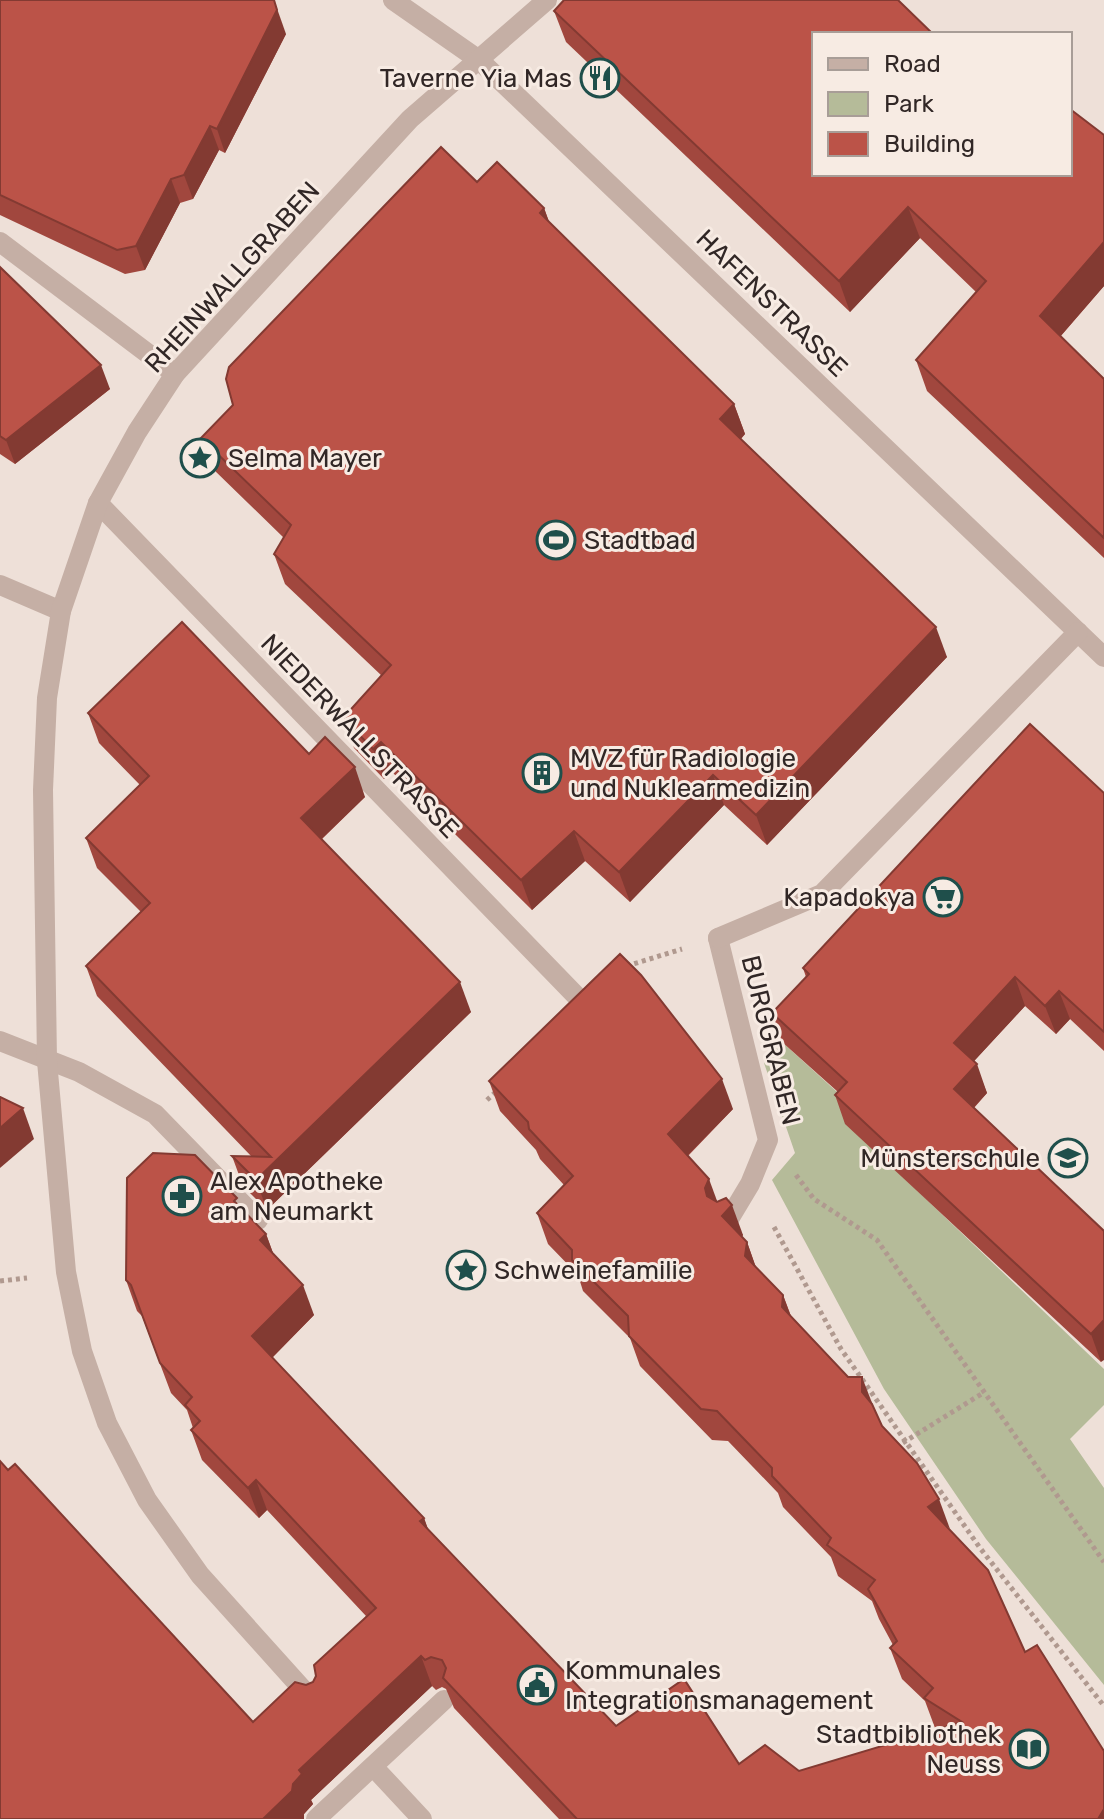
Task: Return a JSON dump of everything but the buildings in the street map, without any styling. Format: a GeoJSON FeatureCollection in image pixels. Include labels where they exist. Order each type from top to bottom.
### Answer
{"type":"FeatureCollection","features":[{"type":"Feature","properties":{"kind":"street","name":"HAFENSTRASSE"},"geometry":{"type":"LineString","coordinates":[[394,0],[479,60],[1104,657]]}},
{"type":"Feature","properties":{"kind":"street","name":"RHEINWALLGRABEN"},"geometry":{"type":"LineString","coordinates":[[315,1703],[200,1575],[147,1500],[107,1423],[82,1351],[66,1272],[47,1061],[43,790],[47,698],[61,611],[98,503],[137,432],[175,374],[410,119],[547,0]]}},
{"type":"Feature","properties":{"kind":"street"},"geometry":{"type":"LineString","coordinates":[[0,242],[175,374]]}},
{"type":"Feature","properties":{"kind":"street","name":"NIEDERWALLSTRASSE"},"geometry":{"type":"LineString","coordinates":[[98,503],[585,1005]]}},
{"type":"Feature","properties":{"kind":"street"},"geometry":{"type":"LineString","coordinates":[[0,585],[61,611]]}},
{"type":"Feature","properties":{"kind":"street","name":"BURGGRABEN"},"geometry":{"type":"LineString","coordinates":[[768,1140],[718,938],[822,894],[1078,632]]}},
{"type":"Feature","properties":{"kind":"street"},"geometry":{"type":"LineString","coordinates":[[0,1041],[79,1072],[155,1114],[258,1220]]}},
{"type":"Feature","properties":{"kind":"street"},"geometry":{"type":"LineString","coordinates":[[729,1219],[750,1184],[768,1140]]}},
{"type":"Feature","properties":{"kind":"street"},"geometry":{"type":"LineString","coordinates":[[316,1819],[444,1700]]}},
{"type":"Feature","properties":{"kind":"street"},"geometry":{"type":"LineString","coordinates":[[380,1774],[420,1818]]}},
{"type":"Feature","properties":{"kind":"path","name":"BURGGRABEN"},"geometry":{"type":"LineString","coordinates":[[768,1140],[814,1199],[877,1240],[1104,1562]]}},
{"type":"Feature","properties":{"kind":"path"},"geometry":{"type":"LineString","coordinates":[[750,1184],[841,1349],[980,1548],[1104,1706]]}},
{"type":"Feature","properties":{"kind":"path"},"geometry":{"type":"LineString","coordinates":[[889,1452],[983,1393]]}},
{"type":"Feature","properties":{"kind":"green space"},"geometry":{"type":"Polygon","coordinates":[[[782,1042],[858,1111],[906,1180],[1104,1369],[1104,1405],[1070,1439],[1104,1488],[1104,1685],[986,1539],[884,1389],[772,1180],[795,1153],[764,1063],[782,1042]]]}},
{"type":"Feature","properties":{"kind":"place","name":"Taverne Yia Mas"},"geometry":{"type":"Point","coordinates":[600,78]}},
{"type":"Feature","properties":{"kind":"place","name":"Selma Mayer"},"geometry":{"type":"Point","coordinates":[200,458]}},
{"type":"Feature","properties":{"kind":"place","name":"Stadtbad"},"geometry":{"type":"Point","coordinates":[556,540]}},
{"type":"Feature","properties":{"kind":"place","name":"MVZ für Radiologie und Nuklearmedizin"},"geometry":{"type":"Point","coordinates":[542,773]}},
{"type":"Feature","properties":{"kind":"place","name":"Kapadokya"},"geometry":{"type":"Point","coordinates":[943,897]}},
{"type":"Feature","properties":{"kind":"place","name":"Münsterschule"},"geometry":{"type":"Point","coordinates":[1068,1158]}},
{"type":"Feature","properties":{"kind":"place","name":"Alex Apotheke am Neumarkt"},"geometry":{"type":"Point","coordinates":[182,1196]}},
{"type":"Feature","properties":{"kind":"place","name":"Schweinefamilie"},"geometry":{"type":"Point","coordinates":[466,1270]}},
{"type":"Feature","properties":{"kind":"place","name":"Kommunales Integrationsmanagement"},"geometry":{"type":"Point","coordinates":[537,1685]}},
{"type":"Feature","properties":{"kind":"place","name":"Stadtbibliothek Neuss"},"geometry":{"type":"Point","coordinates":[1029,1749]}}]}
